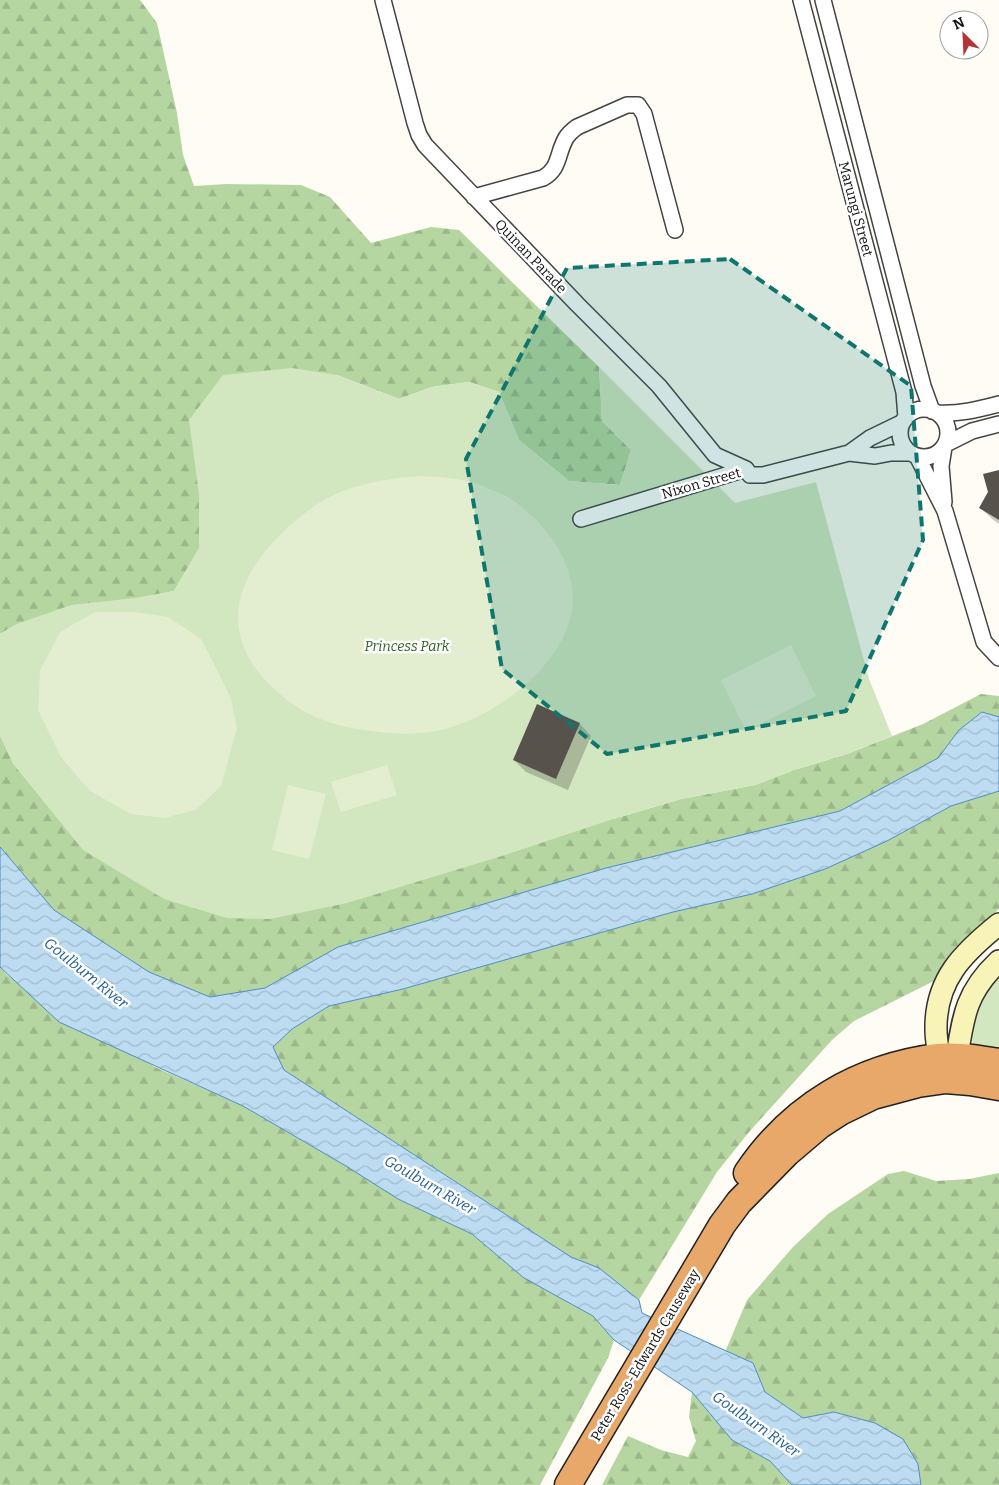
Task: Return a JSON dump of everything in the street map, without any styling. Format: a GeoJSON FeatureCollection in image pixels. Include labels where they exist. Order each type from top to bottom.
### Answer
{"type":"FeatureCollection","features":[{"type":"Feature","properties":{"kind":"highway"},"geometry":{"type":"LineString","coordinates":[[947,1065],[999,1062]]}},
{"type":"Feature","properties":{"kind":"highway"},"geometry":{"type":"LineString","coordinates":[[947,1065],[970,1082],[999,1086]]}},
{"type":"Feature","properties":{"kind":"highway","name":"Peter Ross-Edwards Causeway"},"geometry":{"type":"LineString","coordinates":[[568,1485],[722,1225],[739,1202],[787,1152],[820,1125],[840,1112],[873,1096],[918,1084],[947,1065]]}},
{"type":"Feature","properties":{"kind":"street","name":"Quinan Parade"},"geometry":{"type":"LineString","coordinates":[[382,0],[414,123],[425,144],[576,304],[659,386],[715,455],[746,469]]}},
{"type":"Feature","properties":{"kind":"street","name":"Marungi Street"},"geometry":{"type":"LineString","coordinates":[[801,0],[904,392],[905,420]]}},
{"type":"Feature","properties":{"kind":"street","name":"Marungi Street"},"geometry":{"type":"LineString","coordinates":[[823,0],[923,386],[935,412]]}},
{"type":"Feature","properties":{"kind":"street"},"geometry":{"type":"LineString","coordinates":[[822,80],[842,74]]}},
{"type":"Feature","properties":{"kind":"street"},"geometry":{"type":"LineString","coordinates":[[474,197],[543,178],[550,174],[555,166],[565,138],[570,132],[577,127],[627,105],[638,105],[644,114],[675,230]]}},
{"type":"Feature","properties":{"kind":"street"},"geometry":{"type":"LineString","coordinates":[[860,225],[880,219]]}},
{"type":"Feature","properties":{"kind":"street"},"geometry":{"type":"LineString","coordinates":[[945,511],[914,455],[902,443],[900,436],[905,420],[918,410],[956,414],[967,413],[999,404]]}},
{"type":"Feature","properties":{"kind":"street"},"geometry":{"type":"LineString","coordinates":[[935,412],[943,418],[948,431],[941,466],[945,511],[984,642],[999,658]]}},
{"type":"Feature","properties":{"kind":"street","name":"Nixon Street"},"geometry":{"type":"LineString","coordinates":[[849,453],[870,438],[905,420]]}},
{"type":"Feature","properties":{"kind":"street"},"geometry":{"type":"LineString","coordinates":[[914,455],[932,456],[945,446],[972,431],[999,424]]}},
{"type":"Feature","properties":{"kind":"street","name":"Nixon Street"},"geometry":{"type":"LineString","coordinates":[[581,519],[746,469],[750,475],[763,474],[849,453],[875,456],[891,453],[914,455]]}},
{"type":"Feature","properties":{"kind":"street"},"geometry":{"type":"LineString","coordinates":[[947,1065],[936,1030],[942,992],[963,955],[999,924]]}},
{"type":"Feature","properties":{"kind":"street"},"geometry":{"type":"LineString","coordinates":[[947,1065],[972,994],[983,977],[999,960]]}},
{"type":"Feature","properties":{"kind":"highlighted area"},"geometry":{"type":"Polygon","coordinates":[[[730,259],[911,386],[923,540],[846,711],[607,754],[502,669],[466,459],[567,268],[730,259]]]}},
{"type":"Feature","properties":{"kind":"green space"},"geometry":{"type":"Polygon","coordinates":[[[0,0],[140,0],[157,23],[177,113],[183,155],[194,186],[227,184],[301,185],[330,197],[371,243],[431,227],[459,230],[599,367],[602,421],[631,450],[620,485],[569,481],[519,440],[499,392],[469,382],[432,387],[399,399],[337,375],[199,494],[199,549],[174,591],[17,624],[0,634],[0,0]]]}},
{"type":"Feature","properties":{"kind":"green space","name":"Princess Park"},"geometry":{"type":"Polygon","coordinates":[[[599,367],[735,503],[816,482],[869,679],[892,736],[847,754],[794,770],[755,785],[681,799],[347,903],[270,919],[227,918],[164,899],[83,850],[14,765],[0,735],[0,634],[17,624],[71,605],[135,598],[174,591],[199,548],[199,494],[189,420],[223,375],[292,368],[337,375],[399,399],[432,387],[469,382],[499,392],[519,440],[569,481],[620,485],[631,450],[602,421],[599,367]]]}},
{"type":"Feature","properties":{"kind":"green space"},"geometry":{"type":"Polygon","coordinates":[[[421,476],[466,481],[500,493],[520,506],[546,531],[557,546],[571,580],[573,597],[571,615],[564,636],[537,674],[519,690],[499,705],[478,717],[457,725],[436,731],[412,734],[356,729],[317,718],[282,696],[255,667],[244,647],[239,628],[239,608],[243,589],[252,570],[265,551],[291,524],[322,501],[358,486],[395,478],[421,476]]]}},
{"type":"Feature","properties":{"kind":"green space"},"geometry":{"type":"Polygon","coordinates":[[[95,612],[134,612],[168,617],[201,639],[231,699],[237,728],[221,786],[197,809],[165,818],[131,814],[90,791],[61,757],[38,710],[40,671],[60,632],[95,612]]]}},
{"type":"Feature","properties":{"kind":"green space"},"geometry":{"type":"Polygon","coordinates":[[[791,645],[816,696],[746,731],[721,680],[791,645]]]}},
{"type":"Feature","properties":{"kind":"green space"},"geometry":{"type":"Polygon","coordinates":[[[981,694],[999,696],[999,717],[982,712],[959,730],[939,758],[840,811],[606,868],[338,947],[265,988],[210,997],[149,972],[54,910],[0,847],[0,735],[14,765],[613,819],[681,799],[755,785],[794,770],[847,754],[923,724],[981,694]]]}},
{"type":"Feature","properties":{"kind":"green space"},"geometry":{"type":"Polygon","coordinates":[[[387,765],[397,795],[341,812],[331,782],[387,765]]]}},
{"type":"Feature","properties":{"kind":"green space"},"geometry":{"type":"Polygon","coordinates":[[[288,785],[326,794],[309,859],[272,850],[288,785]]]}},
{"type":"Feature","properties":{"kind":"green space"},"geometry":{"type":"Polygon","coordinates":[[[999,791],[999,908],[946,975],[854,1021],[832,1040],[749,1132],[717,1172],[639,1300],[599,1268],[571,1257],[284,1070],[273,1047],[292,1029],[329,1006],[403,989],[673,912],[752,894],[825,869],[887,841],[951,806],[999,791]]]}},
{"type":"Feature","properties":{"kind":"green space"},"geometry":{"type":"Polygon","coordinates":[[[0,967],[7,975],[155,1067],[243,1106],[346,1166],[398,1199],[472,1234],[524,1278],[593,1316],[614,1340],[608,1358],[540,1485],[0,1485],[0,967]]]}},
{"type":"Feature","properties":{"kind":"green space"},"geometry":{"type":"Polygon","coordinates":[[[999,969],[999,1054],[979,1049],[972,1042],[969,1033],[969,1021],[999,969]]]}},
{"type":"Feature","properties":{"kind":"green space"},"geometry":{"type":"Polygon","coordinates":[[[904,1171],[936,1181],[969,1179],[999,1173],[999,1485],[921,1485],[918,1464],[875,1423],[834,1412],[803,1418],[765,1392],[753,1363],[725,1352],[747,1300],[793,1247],[828,1214],[888,1174],[904,1171]]]}},
{"type":"Feature","properties":{"kind":"green space"},"geometry":{"type":"Polygon","coordinates":[[[692,1392],[732,1440],[770,1461],[792,1485],[602,1485],[628,1436],[661,1450],[688,1457],[696,1441],[689,1417],[692,1392]]]}},
{"type":"Feature","properties":{"kind":"water","name":"Goulburn River"},"geometry":{"type":"Polygon","coordinates":[[[982,712],[999,717],[999,791],[951,806],[887,841],[825,869],[752,894],[673,912],[403,989],[329,1006],[292,1029],[273,1047],[284,1070],[571,1257],[599,1268],[639,1300],[642,1313],[753,1363],[765,1392],[803,1418],[834,1412],[875,1423],[903,1439],[918,1464],[921,1485],[792,1485],[770,1461],[732,1440],[692,1392],[614,1340],[593,1316],[524,1278],[472,1234],[398,1199],[346,1166],[243,1106],[59,1022],[0,967],[0,847],[54,910],[149,972],[210,997],[265,988],[338,947],[606,868],[840,811],[938,758],[959,730],[982,712]]]}},
{"type":"Feature","properties":{"kind":"building"},"geometry":{"type":"Polygon","coordinates":[[[999,470],[999,520],[979,508],[988,492],[983,474],[999,470]]]}},
{"type":"Feature","properties":{"kind":"building"},"geometry":{"type":"Polygon","coordinates":[[[537,704],[580,723],[556,779],[513,760],[537,704]]]}}]}
